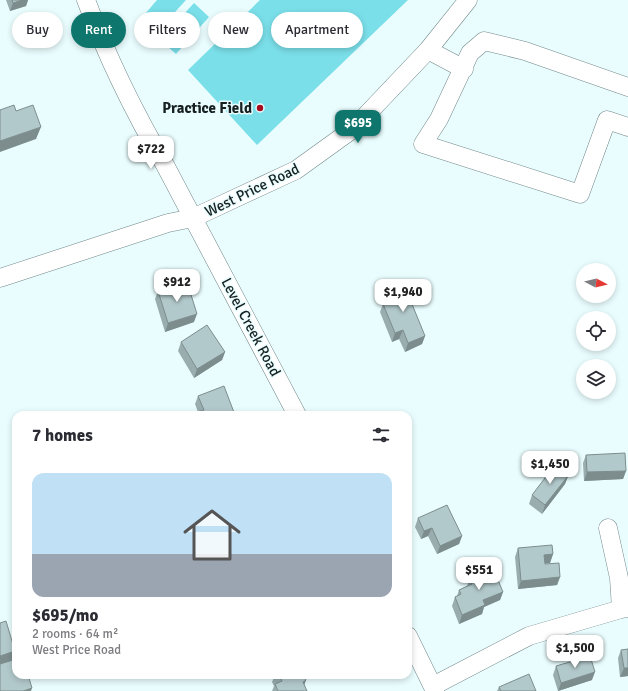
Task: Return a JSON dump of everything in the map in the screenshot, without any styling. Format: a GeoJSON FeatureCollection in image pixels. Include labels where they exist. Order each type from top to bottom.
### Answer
{"type":"FeatureCollection","features":[{"type":"Feature","properties":{"kind":"street","name":"Level Creek Road"},"geometry":{"type":"LineString","coordinates":[[86,0],[101,41],[142,126],[165,165],[295,411]]}},
{"type":"Feature","properties":{"kind":"street","name":"West Price Road"},"geometry":{"type":"LineString","coordinates":[[0,278],[168,223],[193,218],[296,170],[353,129],[428,50],[468,0]]}},
{"type":"Feature","properties":{"kind":"street"},"geometry":{"type":"LineString","coordinates":[[628,87],[525,51],[484,41],[470,54],[439,119],[423,144],[580,194],[607,120],[628,127]]}},
{"type":"Feature","properties":{"kind":"street"},"geometry":{"type":"LineString","coordinates":[[428,50],[464,69]]}},
{"type":"Feature","properties":{"kind":"street"},"geometry":{"type":"LineString","coordinates":[[412,644],[434,688],[528,636],[624,609],[608,528]]}},
{"type":"Feature","properties":{"kind":"shaded area"},"geometry":{"type":"Polygon","coordinates":[[[157,0],[186,0],[175,12],[147,12],[157,0]]]}},
{"type":"Feature","properties":{"kind":"shaded area","name":"Practice Field"},"geometry":{"type":"Polygon","coordinates":[[[260,0],[408,0],[363,43],[363,12],[271,12],[271,48],[358,48],[257,145],[188,70],[211,48],[263,48],[263,12],[248,12],[260,0]]]}},
{"type":"Feature","properties":{"kind":"shaded area"},"geometry":{"type":"Polygon","coordinates":[[[194,3],[208,16],[208,18],[200,27],[200,12],[186,12],[194,3]]]}},
{"type":"Feature","properties":{"kind":"shaded area"},"geometry":{"type":"Polygon","coordinates":[[[169,48],[181,48],[176,54],[169,48]]]}},
{"type":"Feature","properties":{"kind":"building"},"geometry":{"type":"Polygon","coordinates":[[[12,0],[22,0],[13,3],[12,0]]]}},
{"type":"Feature","properties":{"kind":"building"},"geometry":{"type":"Polygon","coordinates":[[[14,105],[16,111],[33,105],[41,127],[0,141],[0,110],[14,105]]]}},
{"type":"Feature","properties":{"kind":"building"},"geometry":{"type":"Polygon","coordinates":[[[403,282],[425,336],[408,343],[403,330],[395,333],[383,304],[390,301],[385,290],[403,282]]]}},
{"type":"Feature","properties":{"kind":"building"},"geometry":{"type":"Polygon","coordinates":[[[177,284],[178,288],[188,285],[197,314],[168,323],[158,291],[177,284]]]}},
{"type":"Feature","properties":{"kind":"building"},"geometry":{"type":"Polygon","coordinates":[[[207,325],[225,352],[197,369],[181,342],[207,325]]]}},
{"type":"Feature","properties":{"kind":"building"},"geometry":{"type":"Polygon","coordinates":[[[224,386],[233,411],[201,411],[204,410],[198,396],[224,386]]]}},
{"type":"Feature","properties":{"kind":"building"},"geometry":{"type":"Polygon","coordinates":[[[625,453],[626,471],[587,472],[586,455],[625,453]]]}},
{"type":"Feature","properties":{"kind":"building"},"geometry":{"type":"Polygon","coordinates":[[[555,465],[568,476],[545,505],[532,495],[555,465]]]}},
{"type":"Feature","properties":{"kind":"building"},"geometry":{"type":"Polygon","coordinates":[[[447,505],[462,536],[440,546],[432,528],[424,531],[418,518],[447,505]]]}},
{"type":"Feature","properties":{"kind":"building"},"geometry":{"type":"Polygon","coordinates":[[[552,545],[553,554],[544,555],[545,564],[559,563],[560,577],[521,581],[518,548],[552,545]]]}},
{"type":"Feature","properties":{"kind":"building"},"geometry":{"type":"Polygon","coordinates":[[[493,568],[503,592],[483,600],[485,605],[462,615],[455,597],[461,594],[459,590],[472,584],[470,578],[493,568]]]}},
{"type":"Feature","properties":{"kind":"building"},"geometry":{"type":"Polygon","coordinates":[[[6,621],[12,641],[12,652],[0,656],[0,623],[6,621]]]}},
{"type":"Feature","properties":{"kind":"building"},"geometry":{"type":"Polygon","coordinates":[[[628,649],[628,668],[624,668],[621,650],[628,649]]]}},
{"type":"Feature","properties":{"kind":"building"},"geometry":{"type":"Polygon","coordinates":[[[590,656],[595,672],[561,683],[556,666],[590,656]]]}},
{"type":"Feature","properties":{"kind":"building"},"geometry":{"type":"Polygon","coordinates":[[[12,660],[12,679],[29,679],[32,688],[23,691],[0,691],[0,664],[12,660]]]}},
{"type":"Feature","properties":{"kind":"building"},"geometry":{"type":"Polygon","coordinates":[[[529,674],[536,691],[501,691],[499,687],[529,674]]]}},
{"type":"Feature","properties":{"kind":"building"},"geometry":{"type":"Polygon","coordinates":[[[281,679],[306,679],[303,682],[307,691],[278,691],[275,684],[282,681],[281,679]]]}},
{"type":"Feature","properties":{"kind":"place","name":"Practice Field"},"geometry":{"type":"Point","coordinates":[260,108]}}]}
